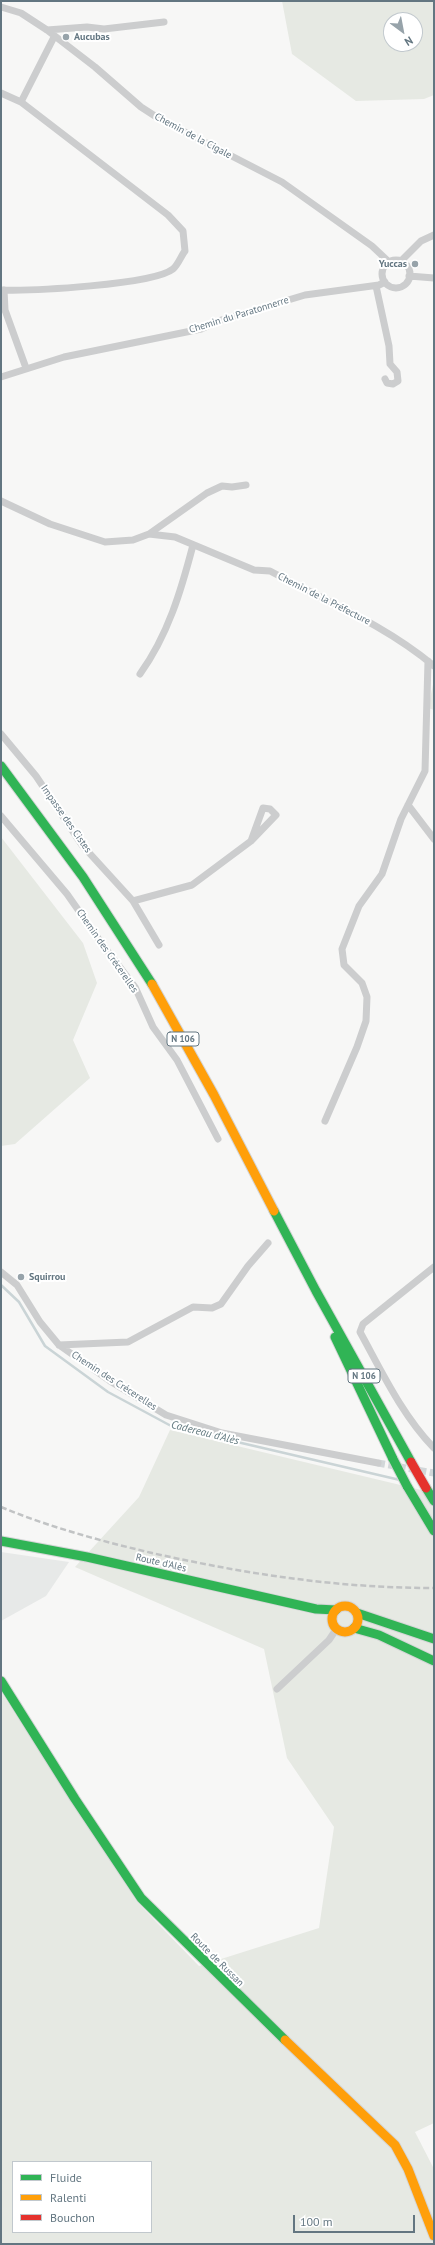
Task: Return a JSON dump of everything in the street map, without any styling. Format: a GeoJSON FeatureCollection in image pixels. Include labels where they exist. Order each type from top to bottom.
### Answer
{"type":"FeatureCollection","features":[{"type":"Feature","properties":{"kind":"main road","name":"N 106"},"geometry":{"type":"LineString","coordinates":[[1,766],[105,908],[148,978],[214,1095],[316,1291],[434,1501]]}},
{"type":"Feature","properties":{"kind":"main road","name":"N 106"},"geometry":{"type":"LineString","coordinates":[[1,775],[26,800]]}},
{"type":"Feature","properties":{"kind":"main road","name":"N 106"},"geometry":{"type":"LineString","coordinates":[[316,1291],[338,1345],[393,1459],[434,1531]]}},
{"type":"Feature","properties":{"kind":"main road","name":"Route d'Alès"},"geometry":{"type":"LineString","coordinates":[[1,1541],[87,1557],[316,1609],[336,1610]]}},
{"type":"Feature","properties":{"kind":"main road"},"geometry":{"type":"LineString","coordinates":[[357,1613],[358,1621],[354,1628],[348,1632],[335,1625],[336,1610],[348,1606],[357,1613],[434,1639]]}},
{"type":"Feature","properties":{"kind":"main road","name":"Route d'Alès"},"geometry":{"type":"LineString","coordinates":[[316,1609],[335,1625]]}},
{"type":"Feature","properties":{"kind":"main road"},"geometry":{"type":"LineString","coordinates":[[354,1628],[379,1635],[434,1661]]}},
{"type":"Feature","properties":{"kind":"main road","name":"Route de Russan"},"geometry":{"type":"LineString","coordinates":[[1,1681],[75,1799],[141,1898],[157,1916],[239,1997],[362,2112],[394,2145],[408,2169],[434,2236]]}},
{"type":"Feature","properties":{"kind":"street","name":"Chemin de la Cigale"},"geometry":{"type":"LineString","coordinates":[[1,7],[21,13],[46,30],[95,67],[141,107],[188,135],[282,182],[372,246],[389,262]]}},
{"type":"Feature","properties":{"kind":"street"},"geometry":{"type":"LineString","coordinates":[[46,30],[87,27],[104,30],[164,22]]}},
{"type":"Feature","properties":{"kind":"street"},"geometry":{"type":"LineString","coordinates":[[21,102],[54,37]]}},
{"type":"Feature","properties":{"kind":"street"},"geometry":{"type":"LineString","coordinates":[[1,93],[21,102],[168,215],[183,231],[185,251],[173,269],[143,279],[112,284],[3,290],[6,310],[26,368]]}},
{"type":"Feature","properties":{"kind":"street"},"geometry":{"type":"LineString","coordinates":[[401,261],[409,270],[409,276],[402,286],[390,286],[385,282],[382,273],[389,262],[401,261],[421,241],[434,235]]}},
{"type":"Feature","properties":{"kind":"street"},"geometry":{"type":"LineString","coordinates":[[409,276],[434,278]]}},
{"type":"Feature","properties":{"kind":"street","name":"Chemin du Paratonnerre"},"geometry":{"type":"LineString","coordinates":[[1,377],[26,368],[99,348],[201,329],[218,321],[305,295],[376,286],[385,282]]}},
{"type":"Feature","properties":{"kind":"street"},"geometry":{"type":"LineString","coordinates":[[376,286],[389,346],[390,364],[397,372],[398,381],[393,384],[387,383],[385,379]]}},
{"type":"Feature","properties":{"kind":"street"},"geometry":{"type":"LineString","coordinates":[[149,534],[207,493],[222,486],[232,487],[246,485]]}},
{"type":"Feature","properties":{"kind":"street","name":"Chemin de la Préfecture"},"geometry":{"type":"LineString","coordinates":[[1,501],[50,524],[105,542],[133,540],[149,534],[175,537],[254,570],[270,571],[363,618],[410,646],[434,666]]}},
{"type":"Feature","properties":{"kind":"street"},"geometry":{"type":"LineString","coordinates":[[140,674],[154,654],[174,613],[193,545]]}},
{"type":"Feature","properties":{"kind":"street"},"geometry":{"type":"LineString","coordinates":[[325,1121],[357,1047],[366,1021],[367,997],[362,983],[344,965],[342,949],[359,906],[382,874],[390,856],[401,819],[425,771],[428,661]]}},
{"type":"Feature","properties":{"kind":"street","name":"Impasse des Cistes"},"geometry":{"type":"LineString","coordinates":[[1,734],[36,776],[82,845],[133,901],[160,945]]}},
{"type":"Feature","properties":{"kind":"street"},"geometry":{"type":"LineString","coordinates":[[408,805],[434,839]]}},
{"type":"Feature","properties":{"kind":"street","name":"Chemin des Crécerelles"},"geometry":{"type":"LineString","coordinates":[[1,816],[67,894],[135,987],[153,1027],[177,1060],[218,1139]]}},
{"type":"Feature","properties":{"kind":"street"},"geometry":{"type":"LineString","coordinates":[[133,901],[192,885],[251,841]]}},
{"type":"Feature","properties":{"kind":"street"},"geometry":{"type":"LineString","coordinates":[[59,1345],[128,1342],[193,1307],[212,1308],[221,1304],[248,1266],[268,1244]]}},
{"type":"Feature","properties":{"kind":"street"},"geometry":{"type":"LineString","coordinates":[[434,1267],[363,1324],[360,1332],[400,1405],[422,1436],[434,1448]]}},
{"type":"Feature","properties":{"kind":"street","name":"Chemin des Crécerelles"},"geometry":{"type":"LineString","coordinates":[[1,1272],[17,1285],[40,1322],[59,1345],[110,1381],[166,1415],[222,1433],[378,1463]]}},
{"type":"Feature","properties":{"kind":"street"},"geometry":{"type":"LineString","coordinates":[[277,1689],[328,1640],[335,1625]]}},
{"type":"Feature","properties":{"kind":"shaded area"},"geometry":{"type":"Polygon","coordinates":[[[282,1],[434,1],[434,95],[424,99],[356,101],[292,54],[282,1]]]}},
{"type":"Feature","properties":{"kind":"shaded area"},"geometry":{"type":"Polygon","coordinates":[[[434,680],[434,710],[428,708],[434,680]]]}},
{"type":"Feature","properties":{"kind":"shaded area"},"geometry":{"type":"Polygon","coordinates":[[[1,837],[83,943],[97,983],[73,1040],[90,1078],[15,1144],[1,1146],[1,837]]]}},
{"type":"Feature","properties":{"kind":"shaded area"},"geometry":{"type":"Polygon","coordinates":[[[170,1430],[434,1493],[434,2123],[415,2132],[434,2169],[434,2244],[1,2244],[1,1692],[137,1902],[199,1966],[319,1928],[334,1827],[287,1758],[264,1649],[75,1567],[139,1497],[170,1430]]]}},
{"type":"Feature","properties":{"kind":"shaded area"},"geometry":{"type":"Polygon","coordinates":[[[1,1552],[69,1562],[46,1596],[1,1621],[1,1552]]]}},
{"type":"Feature","properties":{"kind":"waterway","name":"Cadereau d'Alès"},"geometry":{"type":"LineString","coordinates":[[1,1285],[19,1302],[45,1346],[108,1392],[173,1427],[400,1480]]}},
{"type":"Feature","properties":{"kind":"tunnel"},"geometry":{"type":"LineString","coordinates":[[378,1463],[434,1473]]}},
{"type":"Feature","properties":{"kind":"railway"},"geometry":{"type":"LineString","coordinates":[[1,1507],[56,1527],[187,1561],[257,1573],[327,1582],[434,1588]]}},
{"type":"Feature","properties":{"kind":"traffic: fast"},"geometry":{"type":"LineString","coordinates":[[1,766],[83,877],[152,984]]}},
{"type":"Feature","properties":{"kind":"traffic: fast"},"geometry":{"type":"LineString","coordinates":[[274,1211],[316,1291],[411,1462]]}},
{"type":"Feature","properties":{"kind":"traffic: fast"},"geometry":{"type":"LineString","coordinates":[[335,1337],[393,1459]]}},
{"type":"Feature","properties":{"kind":"traffic: fast"},"geometry":{"type":"LineString","coordinates":[[393,1459],[407,1486]]}},
{"type":"Feature","properties":{"kind":"traffic: fast"},"geometry":{"type":"LineString","coordinates":[[407,1486],[434,1531]]}},
{"type":"Feature","properties":{"kind":"traffic: fast"},"geometry":{"type":"LineString","coordinates":[[426,1488],[434,1501]]}},
{"type":"Feature","properties":{"kind":"traffic: fast"},"geometry":{"type":"LineString","coordinates":[[1,1541],[87,1557],[316,1609],[336,1610]]}},
{"type":"Feature","properties":{"kind":"traffic: fast"},"geometry":{"type":"LineString","coordinates":[[357,1613],[434,1639]]}},
{"type":"Feature","properties":{"kind":"traffic: fast"},"geometry":{"type":"LineString","coordinates":[[354,1628],[379,1635],[434,1661]]}},
{"type":"Feature","properties":{"kind":"traffic: fast"},"geometry":{"type":"LineString","coordinates":[[1,1681],[75,1799],[141,1898],[285,2040]]}},
{"type":"Feature","properties":{"kind":"traffic: slow"},"geometry":{"type":"LineString","coordinates":[[152,984],[214,1095],[274,1211]]}},
{"type":"Feature","properties":{"kind":"traffic: slow"},"geometry":{"type":"LineString","coordinates":[[345,1606],[354,1610],[358,1619],[354,1628],[345,1632],[336,1628],[332,1619],[336,1610],[345,1606]]}},
{"type":"Feature","properties":{"kind":"traffic: slow"},"geometry":{"type":"LineString","coordinates":[[285,2040],[395,2145],[408,2169],[434,2236]]}},
{"type":"Feature","properties":{"kind":"traffic: jam"},"geometry":{"type":"LineString","coordinates":[[411,1462],[426,1488]]}},
{"type":"Feature","properties":{"kind":"place","name":"Aucubas"},"geometry":{"type":"Point","coordinates":[66,37]}},
{"type":"Feature","properties":{"kind":"place","name":"Yuccas"},"geometry":{"type":"Point","coordinates":[415,264]}},
{"type":"Feature","properties":{"kind":"place","name":"Squirrou"},"geometry":{"type":"Point","coordinates":[21,1277]}}]}
